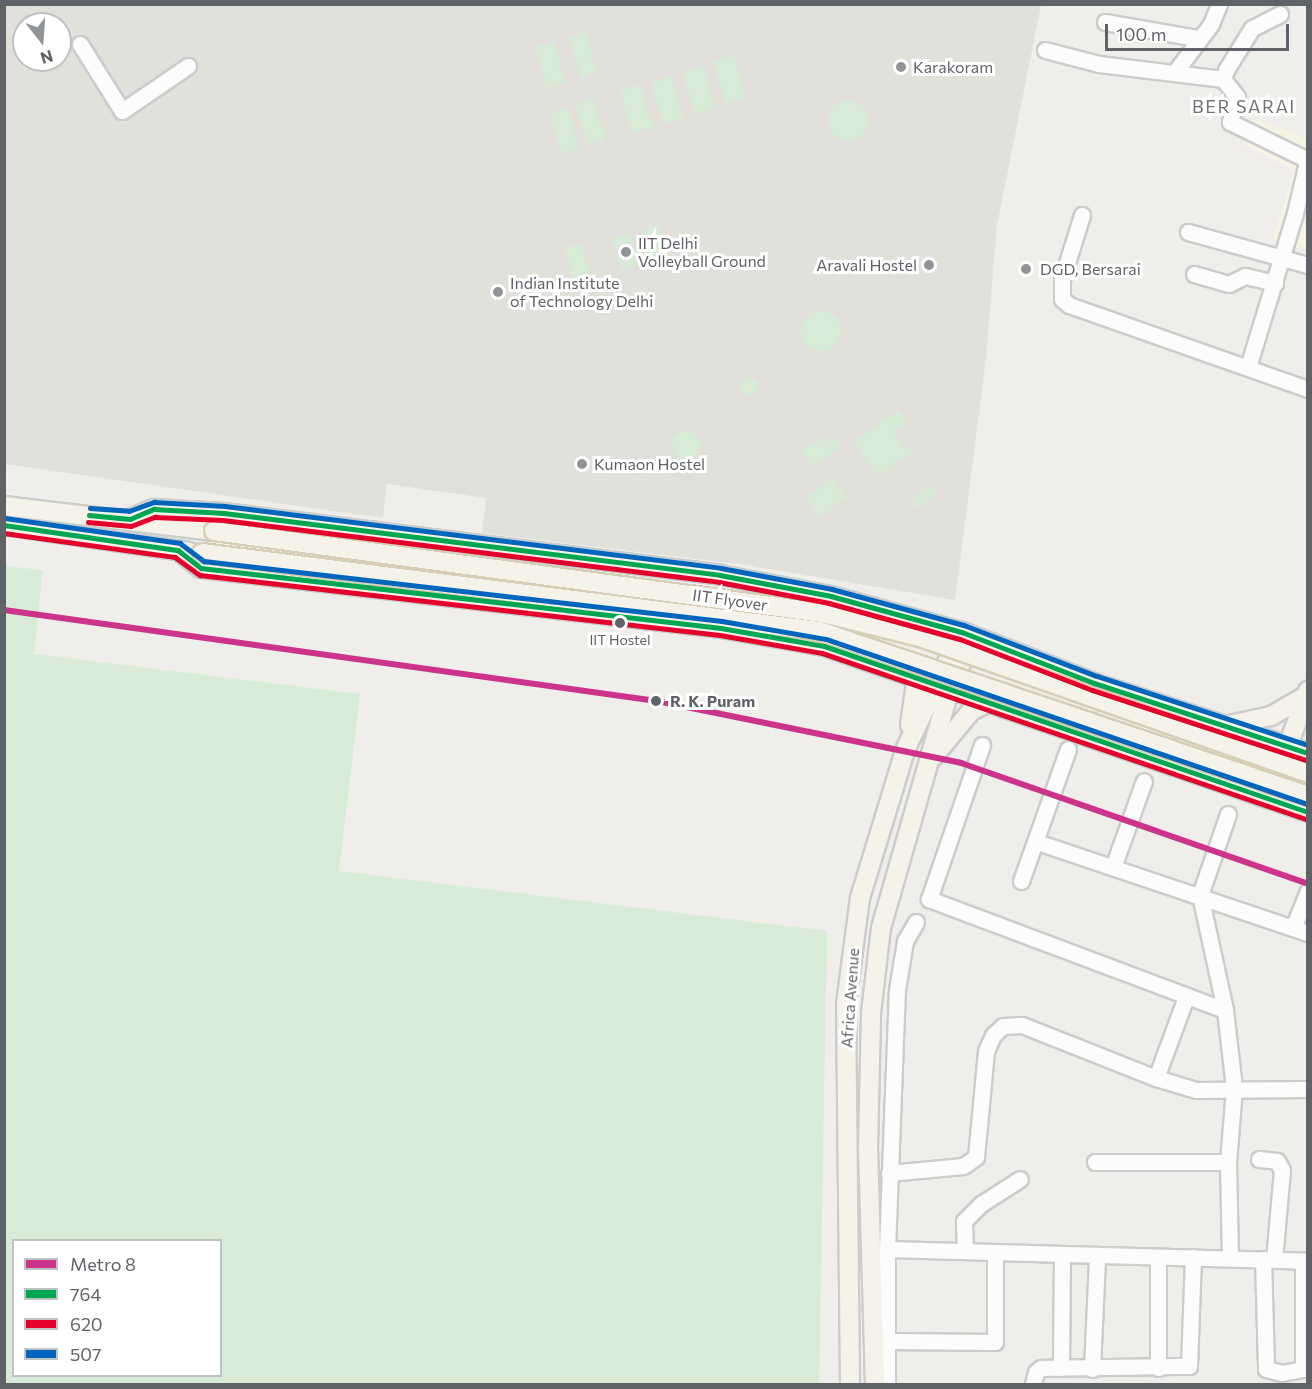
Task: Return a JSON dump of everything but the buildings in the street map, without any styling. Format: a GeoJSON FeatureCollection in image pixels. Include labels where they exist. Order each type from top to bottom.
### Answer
{"type":"FeatureCollection","features":[{"type":"Feature","properties":{"kind":"main road","name":"IIT Flyover"},"geometry":{"type":"LineString","coordinates":[[4,506],[130,519],[823,613],[923,638],[1308,773]]}},
{"type":"Feature","properties":{"kind":"main road"},"geometry":{"type":"LineString","coordinates":[[130,519],[154,509],[224,513],[720,575],[831,596],[968,634],[1094,683],[1302,749]]}},
{"type":"Feature","properties":{"kind":"main road","name":"IIT Flyover"},"geometry":{"type":"LineString","coordinates":[[4,525],[178,550],[819,631],[1308,796]]}},
{"type":"Feature","properties":{"kind":"main road"},"geometry":{"type":"LineString","coordinates":[[178,550],[201,568],[721,628],[824,646],[943,684],[1308,812]]}},
{"type":"Feature","properties":{"kind":"main road"},"geometry":{"type":"LineString","coordinates":[[857,657],[871,652],[876,641],[873,609]]}},
{"type":"Feature","properties":{"kind":"main road","name":"Africa Avenue"},"geometry":{"type":"LineString","coordinates":[[850,1384],[846,1004],[860,898],[906,748],[943,684],[968,634]]}},
{"type":"Feature","properties":{"kind":"main road"},"geometry":{"type":"LineString","coordinates":[[906,748],[917,676]]}},
{"type":"Feature","properties":{"kind":"main road","name":"Africa Avenue"},"geometry":{"type":"LineString","coordinates":[[875,1384],[868,1148],[871,1013],[881,928],[928,764],[943,684]]}},
{"type":"Feature","properties":{"kind":"main road"},"geometry":{"type":"LineString","coordinates":[[1224,726],[1271,716],[1306,693]]}},
{"type":"Feature","properties":{"kind":"main road"},"geometry":{"type":"LineString","coordinates":[[1274,800],[1302,749],[1306,693]]}},
{"type":"Feature","properties":{"kind":"main road"},"geometry":{"type":"LineString","coordinates":[[928,764],[971,711],[991,701]]}},
{"type":"Feature","properties":{"kind":"street"},"geometry":{"type":"LineString","coordinates":[[1175,72],[1197,38],[1212,24],[1219,4]]}},
{"type":"Feature","properties":{"kind":"street"},"geometry":{"type":"LineString","coordinates":[[1223,79],[1252,28],[1280,14]]}},
{"type":"Feature","properties":{"kind":"street"},"geometry":{"type":"LineString","coordinates":[[1105,22],[1197,38]]}},
{"type":"Feature","properties":{"kind":"street"},"geometry":{"type":"LineString","coordinates":[[80,44],[122,111],[188,66]]}},
{"type":"Feature","properties":{"kind":"street"},"geometry":{"type":"LineString","coordinates":[[1045,50],[1099,64],[1223,79],[1237,97],[1230,122],[1307,159],[1301,215],[1283,257],[1248,367]]}},
{"type":"Feature","properties":{"kind":"street"},"geometry":{"type":"LineString","coordinates":[[1082,215],[1062,279],[1062,299],[1069,305],[1308,389]]}},
{"type":"Feature","properties":{"kind":"street"},"geometry":{"type":"LineString","coordinates":[[1188,232],[1308,265]]}},
{"type":"Feature","properties":{"kind":"street"},"geometry":{"type":"LineString","coordinates":[[1194,274],[1229,284],[1245,276],[1275,284]]}},
{"type":"Feature","properties":{"kind":"street"},"geometry":{"type":"LineString","coordinates":[[982,746],[929,899],[1225,1010]]}},
{"type":"Feature","properties":{"kind":"street"},"geometry":{"type":"LineString","coordinates":[[1022,880],[1068,750]]}},
{"type":"Feature","properties":{"kind":"street"},"geometry":{"type":"LineString","coordinates":[[1113,867],[1144,781]]}},
{"type":"Feature","properties":{"kind":"street"},"geometry":{"type":"LineString","coordinates":[[1228,814],[1200,895],[1225,1010],[1234,1088],[1228,1162],[1230,1258]]}},
{"type":"Feature","properties":{"kind":"street"},"geometry":{"type":"LineString","coordinates":[[1037,842],[1200,895],[1300,931],[1308,891]]}},
{"type":"Feature","properties":{"kind":"street"},"geometry":{"type":"LineString","coordinates":[[887,1384],[887,1250],[897,990],[905,941],[916,922]]}},
{"type":"Feature","properties":{"kind":"street"},"geometry":{"type":"LineString","coordinates":[[1156,1078],[1186,997]]}},
{"type":"Feature","properties":{"kind":"street"},"geometry":{"type":"LineString","coordinates":[[889,1173],[963,1166],[976,1157],[986,1052],[993,1035],[1003,1026],[1022,1025],[1156,1078],[1196,1090],[1308,1089]]}},
{"type":"Feature","properties":{"kind":"street"},"geometry":{"type":"LineString","coordinates":[[887,1250],[1097,1257],[1193,1257],[1230,1258],[1269,1260],[1305,1261],[1303,1369],[1282,1373],[1266,1369],[1269,1260],[1282,1170],[1277,1161],[1259,1159]]}},
{"type":"Feature","properties":{"kind":"street"},"geometry":{"type":"LineString","coordinates":[[1095,1161],[1228,1162]]}},
{"type":"Feature","properties":{"kind":"street"},"geometry":{"type":"LineString","coordinates":[[965,1251],[964,1221],[981,1204],[1020,1179]]}},
{"type":"Feature","properties":{"kind":"street"},"geometry":{"type":"LineString","coordinates":[[887,1341],[995,1342],[995,1254]]}},
{"type":"Feature","properties":{"kind":"street"},"geometry":{"type":"LineString","coordinates":[[1061,1368],[1062,1256]]}},
{"type":"Feature","properties":{"kind":"street"},"geometry":{"type":"LineString","coordinates":[[1092,1369],[1097,1257]]}},
{"type":"Feature","properties":{"kind":"street"},"geometry":{"type":"LineString","coordinates":[[1158,1257],[1158,1368]]}},
{"type":"Feature","properties":{"kind":"street"},"geometry":{"type":"LineString","coordinates":[[1033,1384],[1038,1370],[1158,1368],[1190,1365],[1193,1257]]}},
{"type":"Feature","properties":{"kind":"shaded area","name":"Indian Institute of Technology Delhi"},"geometry":{"type":"Polygon","coordinates":[[[5,5],[1041,5],[997,225],[986,359],[955,600],[746,565],[482,533],[486,498],[387,484],[383,518],[5,464],[5,5]]]}},
{"type":"Feature","properties":{"kind":"shaded area"},"geometry":{"type":"Polygon","coordinates":[[[1255,119],[1307,138],[1307,251],[1273,239],[1294,170],[1242,145],[1255,119]]]}},
{"type":"Feature","properties":{"kind":"green space"},"geometry":{"type":"Polygon","coordinates":[[[585,32],[597,73],[581,78],[569,37],[585,32]]]}},
{"type":"Feature","properties":{"kind":"green space"},"geometry":{"type":"Polygon","coordinates":[[[554,42],[565,83],[547,87],[536,47],[554,42]]]}},
{"type":"Feature","properties":{"kind":"green space"},"geometry":{"type":"Polygon","coordinates":[[[734,56],[746,98],[726,104],[714,62],[734,56]]]}},
{"type":"Feature","properties":{"kind":"green space"},"geometry":{"type":"Polygon","coordinates":[[[703,66],[715,108],[695,114],[683,72],[703,66]]]}},
{"type":"Feature","properties":{"kind":"green space"},"geometry":{"type":"Polygon","coordinates":[[[671,76],[683,118],[663,124],[651,82],[671,76]]]}},
{"type":"Feature","properties":{"kind":"green space"},"geometry":{"type":"Polygon","coordinates":[[[640,85],[652,127],[632,133],[620,91],[640,85]]]}},
{"type":"Feature","properties":{"kind":"green space"},"geometry":{"type":"Polygon","coordinates":[[[594,99],[605,140],[587,144],[576,104],[594,99]]]}},
{"type":"Feature","properties":{"kind":"green space"},"geometry":{"type":"Polygon","coordinates":[[[848,101],[862,107],[868,121],[862,135],[848,141],[834,135],[828,121],[834,107],[848,101]]]}},
{"type":"Feature","properties":{"kind":"green space"},"geometry":{"type":"Polygon","coordinates":[[[568,108],[579,149],[561,153],[550,113],[568,108]]]}},
{"type":"Feature","properties":{"kind":"green space","name":"IIT Delhi Volleyball Ground"},"geometry":{"type":"Polygon","coordinates":[[[659,226],[667,258],[650,262],[643,230],[659,226]]]}},
{"type":"Feature","properties":{"kind":"green space","name":"IIT Delhi Volleyball Ground"},"geometry":{"type":"Polygon","coordinates":[[[630,233],[639,266],[621,271],[613,238],[630,233]]]}},
{"type":"Feature","properties":{"kind":"green space","name":"IIT Delhi Volleyball Ground"},"geometry":{"type":"Polygon","coordinates":[[[581,244],[589,277],[573,281],[565,248],[581,244]]]}},
{"type":"Feature","properties":{"kind":"green space"},"geometry":{"type":"Polygon","coordinates":[[[821,311],[835,317],[841,331],[835,345],[821,351],[807,345],[801,331],[807,317],[821,311]]]}},
{"type":"Feature","properties":{"kind":"green space"},"geometry":{"type":"Polygon","coordinates":[[[749,377],[755,380],[758,386],[755,392],[749,395],[743,392],[740,386],[743,380],[749,377]]]}},
{"type":"Feature","properties":{"kind":"green space"},"geometry":{"type":"Polygon","coordinates":[[[898,410],[907,422],[893,433],[906,450],[912,446],[914,449],[878,476],[853,442],[898,410]]]}},
{"type":"Feature","properties":{"kind":"green space"},"geometry":{"type":"Polygon","coordinates":[[[686,431],[696,435],[700,445],[696,455],[686,459],[676,455],[672,445],[676,435],[686,431]]]}},
{"type":"Feature","properties":{"kind":"green space"},"geometry":{"type":"Polygon","coordinates":[[[823,436],[828,443],[835,438],[841,446],[813,466],[802,451],[823,436]]]}},
{"type":"Feature","properties":{"kind":"green space"},"geometry":{"type":"Polygon","coordinates":[[[832,478],[846,497],[819,517],[805,497],[832,478]]]}},
{"type":"Feature","properties":{"kind":"green space"},"geometry":{"type":"Polygon","coordinates":[[[930,485],[937,494],[918,508],[911,500],[930,485]]]}},
{"type":"Feature","properties":{"kind":"green space"},"geometry":{"type":"Polygon","coordinates":[[[5,566],[43,570],[34,654],[360,694],[339,871],[827,931],[819,1384],[5,1384],[5,566]]]}},
{"type":"Feature","properties":{"kind":"metro line","name":"8"},"geometry":{"type":"LineString","coordinates":[[4,610],[657,701],[961,763],[1308,884]]}},
{"type":"Feature","properties":{"kind":"transit line","name":"507"},"geometry":{"type":"LineString","coordinates":[[90,508],[129,511],[154,502],[225,506],[721,568],[832,589],[964,625],[1097,676],[1308,745]]}},
{"type":"Feature","properties":{"kind":"transit line","name":"764"},"geometry":{"type":"LineString","coordinates":[[89,515],[130,519],[154,509],[224,513],[720,575],[831,596],[962,632],[1094,683],[1308,753]]}},
{"type":"Feature","properties":{"kind":"transit line","name":"620"},"geometry":{"type":"LineString","coordinates":[[88,522],[131,526],[155,517],[223,520],[719,582],[829,603],[960,639],[1092,690],[1306,760]]}},
{"type":"Feature","properties":{"kind":"transit line","name":"507"},"geometry":{"type":"LineString","coordinates":[[5,518],[180,543],[204,561],[722,621],[826,639],[1308,804]]}},
{"type":"Feature","properties":{"kind":"transit line","name":"764"},"geometry":{"type":"LineString","coordinates":[[4,525],[178,550],[201,568],[721,628],[824,646],[1308,812]]}},
{"type":"Feature","properties":{"kind":"transit line","name":"620"},"geometry":{"type":"LineString","coordinates":[[4,533],[175,557],[200,575],[720,635],[822,653],[1306,819]]}},
{"type":"Feature","properties":{"kind":"place","name":"Karakoram"},"geometry":{"type":"Point","coordinates":[901,67]}},
{"type":"Feature","properties":{"kind":"place","name":"IIT Delhi Volleyball Ground"},"geometry":{"type":"Point","coordinates":[626,252]}},
{"type":"Feature","properties":{"kind":"place","name":"Aravali Hostel"},"geometry":{"type":"Point","coordinates":[929,265]}},
{"type":"Feature","properties":{"kind":"place","name":"DGD, Bersarai"},"geometry":{"type":"Point","coordinates":[1026,269]}},
{"type":"Feature","properties":{"kind":"place","name":"Indian Institute of Technology Delhi"},"geometry":{"type":"Point","coordinates":[498,292]}},
{"type":"Feature","properties":{"kind":"place","name":"Kumaon Hostel"},"geometry":{"type":"Point","coordinates":[582,464]}},
{"type":"Feature","properties":{"kind":"place","name":"IIT Hostel"},"geometry":{"type":"Point","coordinates":[620,623]}},
{"type":"Feature","properties":{"kind":"place","name":"R. K. Puram"},"geometry":{"type":"Point","coordinates":[656,701]}},
{"type":"Feature","properties":{"kind":"district","name":"BER SARAI"},"geometry":{"type":"Point","coordinates":[1244,106]}}]}
